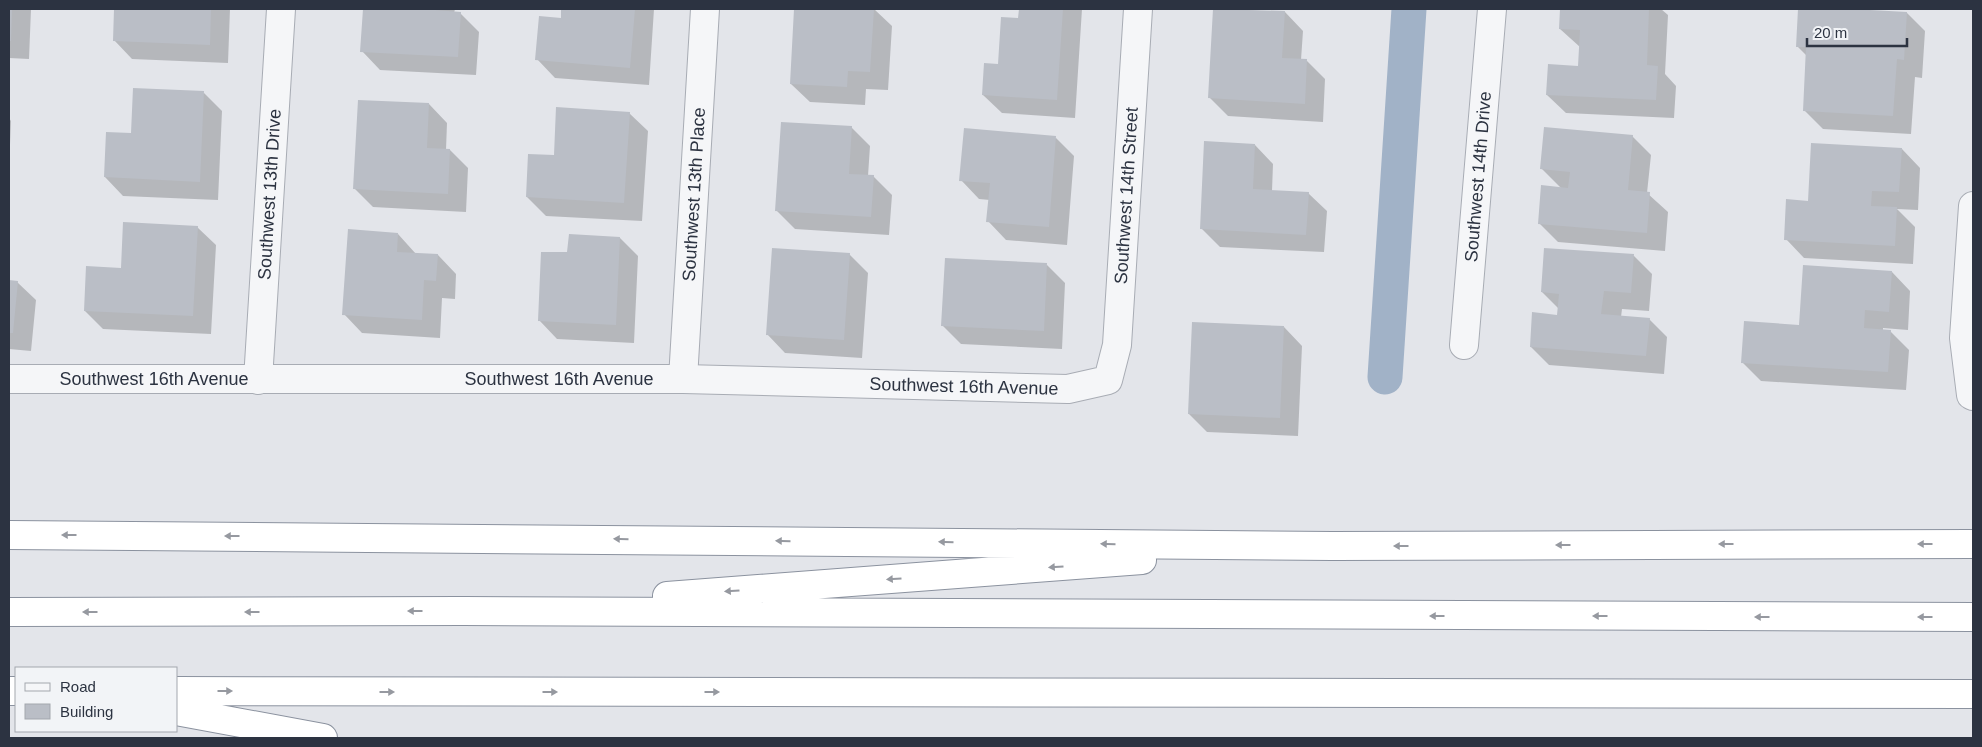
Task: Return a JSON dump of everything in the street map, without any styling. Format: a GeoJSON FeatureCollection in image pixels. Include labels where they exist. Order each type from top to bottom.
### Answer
{"type":"FeatureCollection","features":[{"type":"Feature","properties":{"kind":"highway"},"geometry":{"type":"LineString","coordinates":[[9,535],[1332,546],[1973,544]]}},
{"type":"Feature","properties":{"kind":"highway"},"geometry":{"type":"LineString","coordinates":[[463,611],[1332,546]]}},
{"type":"Feature","properties":{"kind":"highway"},"geometry":{"type":"LineString","coordinates":[[9,612],[463,611],[1973,617]]}},
{"type":"Feature","properties":{"kind":"highway"},"geometry":{"type":"LineString","coordinates":[[178,691],[1973,694]]}},
{"type":"Feature","properties":{"kind":"highway"},"geometry":{"type":"LineString","coordinates":[[178,711],[323,738]]}},
{"type":"Feature","properties":{"kind":"street","name":"Southwest 13th Drive"},"geometry":{"type":"LineString","coordinates":[[258,380],[281,9]]}},
{"type":"Feature","properties":{"kind":"street","name":"Southwest 13th Place"},"geometry":{"type":"LineString","coordinates":[[682,379],[705,9]]}},
{"type":"Feature","properties":{"kind":"street","name":"Southwest 14th Street"},"geometry":{"type":"LineString","coordinates":[[1108,380],[1117,344],[1138,9]]}},
{"type":"Feature","properties":{"kind":"street","name":"Southwest 14th Drive"},"geometry":{"type":"LineString","coordinates":[[1464,345],[1492,9]]}},
{"type":"Feature","properties":{"kind":"street"},"geometry":{"type":"LineString","coordinates":[[1972,395],[1964,338],[1973,206]]}},
{"type":"Feature","properties":{"kind":"street","name":"Southwest 16th Avenue"},"geometry":{"type":"LineString","coordinates":[[9,380],[682,379],[1068,389],[1108,380]]}},
{"type":"Feature","properties":{"kind":"building"},"geometry":{"type":"Polygon","coordinates":[[[9,9],[12,9],[11,41],[9,41],[9,9]]]}},
{"type":"Feature","properties":{"kind":"building"},"geometry":{"type":"Polygon","coordinates":[[[114,9],[211,9],[210,45],[113,41],[114,9]]]}},
{"type":"Feature","properties":{"kind":"building"},"geometry":{"type":"Polygon","coordinates":[[[363,9],[435,9],[461,12],[458,57],[360,52],[363,9]]]}},
{"type":"Feature","properties":{"kind":"building"},"geometry":{"type":"Polygon","coordinates":[[[561,9],[635,9],[630,68],[535,60],[539,16],[561,18],[561,9]]]}},
{"type":"Feature","properties":{"kind":"building"},"geometry":{"type":"Polygon","coordinates":[[[794,9],[874,9],[870,72],[848,71],[847,87],[790,84],[794,9]]]}},
{"type":"Feature","properties":{"kind":"building"},"geometry":{"type":"Polygon","coordinates":[[[1019,9],[1063,9],[1057,100],[982,95],[984,63],[998,64],[1001,17],[1018,18],[1019,9]]]}},
{"type":"Feature","properties":{"kind":"building"},"geometry":{"type":"Polygon","coordinates":[[[1213,9],[1285,11],[1282,58],[1307,59],[1305,104],[1208,98],[1213,9]]]}},
{"type":"Feature","properties":{"kind":"building"},"geometry":{"type":"Polygon","coordinates":[[[1560,9],[1649,9],[1647,65],[1658,66],[1656,100],[1546,95],[1548,64],[1578,66],[1580,30],[1559,29],[1560,9]]]}},
{"type":"Feature","properties":{"kind":"building"},"geometry":{"type":"Polygon","coordinates":[[[1798,9],[1907,12],[1904,60],[1897,59],[1893,116],[1803,111],[1806,47],[1796,47],[1798,9]]]}},
{"type":"Feature","properties":{"kind":"building"},"geometry":{"type":"Polygon","coordinates":[[[133,88],[204,91],[200,182],[104,177],[106,132],[131,133],[133,88]]]}},
{"type":"Feature","properties":{"kind":"building"},"geometry":{"type":"Polygon","coordinates":[[[358,100],[429,103],[427,148],[450,149],[448,194],[353,189],[358,100]]]}},
{"type":"Feature","properties":{"kind":"building"},"geometry":{"type":"Polygon","coordinates":[[[556,107],[630,112],[624,203],[526,197],[528,154],[554,155],[556,107]]]}},
{"type":"Feature","properties":{"kind":"building"},"geometry":{"type":"Polygon","coordinates":[[[781,122],[852,126],[849,174],[874,175],[871,217],[775,211],[781,122]]]}},
{"type":"Feature","properties":{"kind":"building"},"geometry":{"type":"Polygon","coordinates":[[[1544,127],[1633,135],[1628,190],[1650,192],[1647,233],[1538,224],[1541,185],[1568,188],[1570,172],[1540,169],[1544,127]]]}},
{"type":"Feature","properties":{"kind":"building"},"geometry":{"type":"Polygon","coordinates":[[[964,128],[1056,136],[1049,227],[986,222],[990,183],[959,181],[964,128]]]}},
{"type":"Feature","properties":{"kind":"building"},"geometry":{"type":"Polygon","coordinates":[[[1204,141],[1255,144],[1253,189],[1309,192],[1306,235],[1200,229],[1204,141]]]}},
{"type":"Feature","properties":{"kind":"building"},"geometry":{"type":"Polygon","coordinates":[[[1811,143],[1902,148],[1899,192],[1872,191],[1871,206],[1897,207],[1895,246],[1784,240],[1786,199],[1808,201],[1811,143]]]}},
{"type":"Feature","properties":{"kind":"building"},"geometry":{"type":"Polygon","coordinates":[[[123,222],[198,226],[193,316],[84,311],[86,266],[121,268],[123,222]]]}},
{"type":"Feature","properties":{"kind":"building"},"geometry":{"type":"Polygon","coordinates":[[[348,229],[398,233],[397,252],[438,254],[436,281],[424,280],[422,320],[342,315],[348,229]]]}},
{"type":"Feature","properties":{"kind":"building"},"geometry":{"type":"Polygon","coordinates":[[[569,234],[620,237],[616,325],[538,321],[541,252],[567,252],[569,234]]]}},
{"type":"Feature","properties":{"kind":"building"},"geometry":{"type":"Polygon","coordinates":[[[772,248],[850,253],[844,340],[766,335],[772,248]]]}},
{"type":"Feature","properties":{"kind":"building"},"geometry":{"type":"Polygon","coordinates":[[[1544,248],[1634,254],[1631,293],[1604,291],[1601,314],[1650,318],[1646,356],[1530,347],[1532,312],[1557,315],[1559,294],[1541,292],[1544,248]]]}},
{"type":"Feature","properties":{"kind":"building"},"geometry":{"type":"Polygon","coordinates":[[[945,258],[1047,263],[1044,331],[941,326],[945,258]]]}},
{"type":"Feature","properties":{"kind":"building"},"geometry":{"type":"Polygon","coordinates":[[[1803,265],[1892,271],[1889,312],[1865,310],[1864,328],[1891,330],[1888,372],[1741,363],[1744,321],[1799,325],[1803,265]]]}},
{"type":"Feature","properties":{"kind":"building"},"geometry":{"type":"Polygon","coordinates":[[[9,280],[18,281],[13,333],[9,333],[9,280]]]}},
{"type":"Feature","properties":{"kind":"building"},"geometry":{"type":"Polygon","coordinates":[[[1192,322],[1284,326],[1280,418],[1188,414],[1192,322]]]}},
{"type":"Feature","properties":{"kind":"waterway"},"geometry":{"type":"LineString","coordinates":[[1385,377],[1409,9]]}}]}
